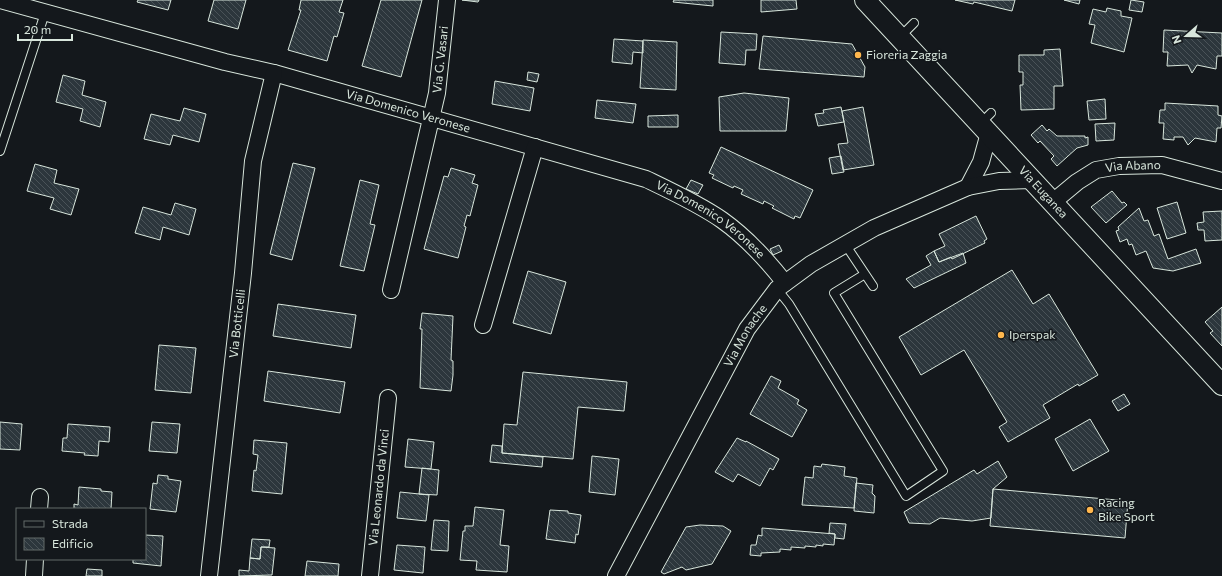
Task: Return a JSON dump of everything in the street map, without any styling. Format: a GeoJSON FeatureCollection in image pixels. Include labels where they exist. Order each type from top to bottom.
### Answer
{"type":"FeatureCollection","features":[{"type":"Feature","properties":{"kind":"street","name":"Via Domenico Veronese"},"geometry":{"type":"LineString","coordinates":[[0,0],[225,62],[274,73],[646,179],[669,190],[722,220],[753,247],[781,286]]}},
{"type":"Feature","properties":{"kind":"street","name":"Via G. Vasari"},"geometry":{"type":"LineString","coordinates":[[431,118],[438,93],[447,0]]}},
{"type":"Feature","properties":{"kind":"street","name":"Via Euganea"},"geometry":{"type":"LineString","coordinates":[[865,0],[900,37],[987,123],[1032,180],[1222,385]]}},
{"type":"Feature","properties":{"kind":"street","name":"Via Botticelli"},"geometry":{"type":"LineString","coordinates":[[209,576],[243,273],[253,161],[274,73]]}},
{"type":"Feature","properties":{"kind":"street"},"geometry":{"type":"LineString","coordinates":[[391,290],[431,118]]}},
{"type":"Feature","properties":{"kind":"street"},"geometry":{"type":"LineString","coordinates":[[968,187],[982,162],[987,123]]}},
{"type":"Feature","properties":{"kind":"street"},"geometry":{"type":"LineString","coordinates":[[483,324],[535,147]]}},
{"type":"Feature","properties":{"kind":"street","name":"Via Abano"},"geometry":{"type":"LineString","coordinates":[[1053,202],[1077,182],[1096,170],[1119,166],[1162,165],[1222,181]]}},
{"type":"Feature","properties":{"kind":"street","name":"Via Monache"},"geometry":{"type":"LineString","coordinates":[[616,576],[747,329],[781,286],[811,264],[874,228],[968,187],[999,181],[1032,180]]}},
{"type":"Feature","properties":{"kind":"street","name":"Via Leonardo da Vinci"},"geometry":{"type":"LineString","coordinates":[[370,576],[388,398]]}},
{"type":"Feature","properties":{"kind":"street"},"geometry":{"type":"LineString","coordinates":[[34,576],[35,560]]}},
{"type":"Feature","properties":{"kind":"lane"},"geometry":{"type":"LineString","coordinates":[[0,151],[45,13]]}},
{"type":"Feature","properties":{"kind":"lane"},"geometry":{"type":"LineString","coordinates":[[900,37],[914,23]]}},
{"type":"Feature","properties":{"kind":"lane"},"geometry":{"type":"LineString","coordinates":[[845,244],[873,286]]}},
{"type":"Feature","properties":{"kind":"lane"},"geometry":{"type":"LineString","coordinates":[[781,286],[789,304],[906,496],[943,471],[834,293],[865,274]]}},
{"type":"Feature","properties":{"kind":"building"},"geometry":{"type":"Polygon","coordinates":[[[138,0],[171,0],[168,10],[137,2],[138,0]]]}},
{"type":"Feature","properties":{"kind":"building"},"geometry":{"type":"Polygon","coordinates":[[[214,0],[246,0],[238,29],[208,21],[214,0]]]}},
{"type":"Feature","properties":{"kind":"building"},"geometry":{"type":"Polygon","coordinates":[[[301,0],[343,0],[339,12],[344,13],[337,37],[334,36],[327,61],[288,50],[301,10],[299,10],[301,0]]]}},
{"type":"Feature","properties":{"kind":"building"},"geometry":{"type":"Polygon","coordinates":[[[381,0],[422,0],[401,77],[362,66],[381,0]]]}},
{"type":"Feature","properties":{"kind":"building"},"geometry":{"type":"Polygon","coordinates":[[[462,0],[479,0],[478,2],[462,0]]]}},
{"type":"Feature","properties":{"kind":"building"},"geometry":{"type":"Polygon","coordinates":[[[674,0],[713,0],[713,6],[673,2],[674,0]]]}},
{"type":"Feature","properties":{"kind":"building"},"geometry":{"type":"Polygon","coordinates":[[[761,0],[796,0],[797,9],[761,12],[761,0]]]}},
{"type":"Feature","properties":{"kind":"building"},"geometry":{"type":"Polygon","coordinates":[[[955,0],[1015,0],[1012,11],[974,2],[973,4],[955,0]]]}},
{"type":"Feature","properties":{"kind":"building"},"geometry":{"type":"Polygon","coordinates":[[[1064,0],[1080,0],[1079,4],[1064,0]]]}},
{"type":"Feature","properties":{"kind":"building"},"geometry":{"type":"Polygon","coordinates":[[[1131,0],[1144,2],[1142,12],[1129,10],[1131,0]]]}},
{"type":"Feature","properties":{"kind":"building"},"geometry":{"type":"Polygon","coordinates":[[[1107,8],[1121,11],[1121,16],[1132,18],[1124,52],[1091,43],[1095,25],[1089,24],[1093,9],[1106,12],[1107,8]]]}},
{"type":"Feature","properties":{"kind":"building"},"geometry":{"type":"Polygon","coordinates":[[[1164,30],[1222,33],[1222,56],[1217,56],[1216,69],[1197,65],[1192,73],[1188,65],[1167,66],[1168,52],[1163,52],[1164,30]]]}},
{"type":"Feature","properties":{"kind":"building"},"geometry":{"type":"Polygon","coordinates":[[[721,32],[757,34],[756,50],[746,50],[745,65],[719,63],[721,32]]]}},
{"type":"Feature","properties":{"kind":"building"},"geometry":{"type":"Polygon","coordinates":[[[763,36],[852,44],[865,67],[864,77],[759,69],[763,36]]]}},
{"type":"Feature","properties":{"kind":"building"},"geometry":{"type":"Polygon","coordinates":[[[614,39],[643,41],[643,53],[633,52],[632,64],[612,62],[614,39]]]}},
{"type":"Feature","properties":{"kind":"building"},"geometry":{"type":"Polygon","coordinates":[[[643,40],[677,42],[676,90],[640,88],[643,40]]]}},
{"type":"Feature","properties":{"kind":"building"},"geometry":{"type":"Polygon","coordinates":[[[1060,49],[1063,86],[1054,86],[1054,109],[1021,110],[1020,85],[1023,85],[1023,72],[1019,72],[1019,55],[1044,55],[1044,50],[1060,49]]]}},
{"type":"Feature","properties":{"kind":"building"},"geometry":{"type":"Polygon","coordinates":[[[528,72],[539,74],[537,82],[527,80],[528,72]]]}},
{"type":"Feature","properties":{"kind":"building"},"geometry":{"type":"Polygon","coordinates":[[[63,75],[85,81],[82,95],[106,102],[100,127],[80,121],[83,109],[56,102],[63,75]]]}},
{"type":"Feature","properties":{"kind":"building"},"geometry":{"type":"Polygon","coordinates":[[[495,81],[534,88],[530,111],[492,104],[495,81]]]}},
{"type":"Feature","properties":{"kind":"building"},"geometry":{"type":"Polygon","coordinates":[[[744,93],[789,98],[786,131],[720,131],[719,97],[744,93]]]}},
{"type":"Feature","properties":{"kind":"building"},"geometry":{"type":"Polygon","coordinates":[[[1105,99],[1106,119],[1089,120],[1087,101],[1105,99]]]}},
{"type":"Feature","properties":{"kind":"building"},"geometry":{"type":"Polygon","coordinates":[[[597,100],[636,104],[633,123],[595,118],[597,100]]]}},
{"type":"Feature","properties":{"kind":"building"},"geometry":{"type":"Polygon","coordinates":[[[1165,103],[1218,106],[1218,115],[1222,116],[1221,128],[1217,128],[1216,142],[1195,138],[1188,145],[1183,137],[1174,137],[1174,140],[1163,139],[1164,123],[1159,123],[1160,110],[1165,110],[1165,103]]]}},
{"type":"Feature","properties":{"kind":"building"},"geometry":{"type":"Polygon","coordinates":[[[841,107],[844,122],[818,126],[815,114],[824,113],[823,110],[841,107]]]}},
{"type":"Feature","properties":{"kind":"building"},"geometry":{"type":"Polygon","coordinates":[[[863,107],[874,165],[843,170],[838,144],[848,143],[842,111],[863,107]]]}},
{"type":"Feature","properties":{"kind":"building"},"geometry":{"type":"Polygon","coordinates":[[[184,108],[206,114],[199,142],[173,135],[170,145],[144,139],[151,114],[180,121],[184,108]]]}},
{"type":"Feature","properties":{"kind":"building"},"geometry":{"type":"Polygon","coordinates":[[[678,115],[678,127],[648,127],[648,116],[678,115]]]}},
{"type":"Feature","properties":{"kind":"building"},"geometry":{"type":"Polygon","coordinates":[[[1115,123],[1114,140],[1096,141],[1095,124],[1115,123]]]}},
{"type":"Feature","properties":{"kind":"building"},"geometry":{"type":"Polygon","coordinates":[[[1042,125],[1047,131],[1049,129],[1057,136],[1088,137],[1088,145],[1077,148],[1057,166],[1051,159],[1054,156],[1040,141],[1038,143],[1031,135],[1042,125]]]}},
{"type":"Feature","properties":{"kind":"building"},"geometry":{"type":"Polygon","coordinates":[[[721,147],[813,190],[800,218],[795,216],[794,219],[772,208],[774,206],[764,201],[763,204],[741,194],[743,190],[734,186],[733,188],[712,178],[714,175],[709,173],[721,147]]]}},
{"type":"Feature","properties":{"kind":"building"},"geometry":{"type":"Polygon","coordinates":[[[841,156],[844,172],[832,174],[829,158],[841,156]]]}},
{"type":"Feature","properties":{"kind":"building"},"geometry":{"type":"Polygon","coordinates":[[[293,163],[315,168],[292,260],[270,254],[293,163]]]}},
{"type":"Feature","properties":{"kind":"building"},"geometry":{"type":"Polygon","coordinates":[[[35,164],[57,170],[54,183],[79,189],[71,215],[50,209],[54,198],[27,191],[35,164]]]}},
{"type":"Feature","properties":{"kind":"building"},"geometry":{"type":"Polygon","coordinates":[[[451,168],[475,175],[472,183],[478,185],[470,216],[467,215],[464,226],[466,227],[458,258],[424,249],[444,176],[448,177],[451,168]]]}},
{"type":"Feature","properties":{"kind":"building"},"geometry":{"type":"Polygon","coordinates":[[[360,180],[379,185],[370,224],[375,225],[364,271],[340,266],[360,180]]]}},
{"type":"Feature","properties":{"kind":"building"},"geometry":{"type":"Polygon","coordinates":[[[691,180],[703,185],[698,194],[686,189],[691,180]]]}},
{"type":"Feature","properties":{"kind":"building"},"geometry":{"type":"Polygon","coordinates":[[[1112,191],[1122,203],[1124,202],[1127,205],[1106,223],[1091,207],[1112,191]]]}},
{"type":"Feature","properties":{"kind":"building"},"geometry":{"type":"Polygon","coordinates":[[[1177,202],[1186,233],[1167,239],[1157,208],[1177,202]]]}},
{"type":"Feature","properties":{"kind":"building"},"geometry":{"type":"Polygon","coordinates":[[[175,203],[196,209],[189,235],[163,227],[160,240],[135,233],[143,207],[171,215],[175,203]]]}},
{"type":"Feature","properties":{"kind":"building"},"geometry":{"type":"Polygon","coordinates":[[[1139,208],[1144,221],[1148,220],[1154,236],[1159,234],[1168,259],[1196,249],[1201,263],[1173,271],[1153,268],[1146,251],[1136,255],[1132,244],[1129,245],[1127,239],[1120,242],[1116,231],[1119,230],[1118,227],[1139,208]]]}},
{"type":"Feature","properties":{"kind":"building"},"geometry":{"type":"Polygon","coordinates":[[[1222,211],[1222,240],[1205,241],[1204,230],[1198,230],[1197,223],[1204,222],[1203,212],[1222,211]]]}},
{"type":"Feature","properties":{"kind":"building"},"geometry":{"type":"Polygon","coordinates":[[[976,216],[987,239],[984,241],[985,243],[952,259],[951,257],[939,262],[934,251],[945,246],[939,234],[976,216]]]}},
{"type":"Feature","properties":{"kind":"building"},"geometry":{"type":"Polygon","coordinates":[[[779,245],[782,251],[773,255],[770,249],[779,245]]]}},
{"type":"Feature","properties":{"kind":"building"},"geometry":{"type":"Polygon","coordinates":[[[934,251],[939,262],[963,253],[966,263],[914,288],[906,279],[931,265],[926,256],[934,251]]]}},
{"type":"Feature","properties":{"kind":"building"},"geometry":{"type":"Polygon","coordinates":[[[1012,270],[1033,304],[1049,294],[1098,375],[1079,386],[1078,384],[1043,405],[1050,418],[1008,442],[999,427],[1007,422],[964,350],[921,375],[899,337],[1012,270]]]}},
{"type":"Feature","properties":{"kind":"building"},"geometry":{"type":"Polygon","coordinates":[[[528,271],[566,282],[551,334],[513,323],[528,271]]]}},
{"type":"Feature","properties":{"kind":"building"},"geometry":{"type":"Polygon","coordinates":[[[278,304],[356,315],[351,348],[273,336],[278,304]]]}},
{"type":"Feature","properties":{"kind":"building"},"geometry":{"type":"Polygon","coordinates":[[[1222,307],[1222,346],[1210,333],[1213,331],[1205,322],[1222,307]]]}},
{"type":"Feature","properties":{"kind":"building"},"geometry":{"type":"Polygon","coordinates":[[[422,313],[453,316],[451,360],[453,361],[453,375],[451,391],[420,388],[422,329],[420,329],[422,313]]]}},
{"type":"Feature","properties":{"kind":"building"},"geometry":{"type":"Polygon","coordinates":[[[159,345],[196,348],[191,393],[155,390],[159,345]]]}},
{"type":"Feature","properties":{"kind":"building"},"geometry":{"type":"Polygon","coordinates":[[[268,371],[345,382],[340,413],[264,401],[268,371]]]}},
{"type":"Feature","properties":{"kind":"building"},"geometry":{"type":"Polygon","coordinates":[[[523,372],[627,382],[624,411],[578,407],[573,459],[502,453],[504,424],[517,425],[523,372]]]}},
{"type":"Feature","properties":{"kind":"building"},"geometry":{"type":"Polygon","coordinates":[[[771,376],[781,381],[778,388],[799,400],[797,404],[807,410],[792,437],[750,414],[771,376]]]}},
{"type":"Feature","properties":{"kind":"building"},"geometry":{"type":"Polygon","coordinates":[[[1124,394],[1130,404],[1118,411],[1112,401],[1124,394]]]}},
{"type":"Feature","properties":{"kind":"building"},"geometry":{"type":"Polygon","coordinates":[[[1090,419],[1109,451],[1073,471],[1055,439],[1090,419]]]}},
{"type":"Feature","properties":{"kind":"building"},"geometry":{"type":"Polygon","coordinates":[[[0,422],[22,424],[20,450],[0,449],[0,422]]]}},
{"type":"Feature","properties":{"kind":"building"},"geometry":{"type":"Polygon","coordinates":[[[152,422],[180,424],[177,453],[149,451],[152,422]]]}},
{"type":"Feature","properties":{"kind":"building"},"geometry":{"type":"Polygon","coordinates":[[[68,424],[110,427],[109,442],[99,441],[98,456],[62,451],[63,438],[67,438],[68,424]]]}},
{"type":"Feature","properties":{"kind":"building"},"geometry":{"type":"Polygon","coordinates":[[[737,438],[746,441],[779,459],[773,470],[770,468],[760,486],[738,474],[733,482],[715,472],[737,438]]]}},
{"type":"Feature","properties":{"kind":"building"},"geometry":{"type":"Polygon","coordinates":[[[408,439],[434,442],[431,469],[405,467],[408,439]]]}},
{"type":"Feature","properties":{"kind":"building"},"geometry":{"type":"Polygon","coordinates":[[[254,440],[287,443],[282,494],[252,491],[254,470],[256,471],[258,455],[253,454],[254,440]]]}},
{"type":"Feature","properties":{"kind":"building"},"geometry":{"type":"Polygon","coordinates":[[[492,445],[502,446],[502,453],[543,457],[542,467],[490,462],[492,445]]]}},
{"type":"Feature","properties":{"kind":"building"},"geometry":{"type":"Polygon","coordinates":[[[592,456],[619,459],[615,495],[589,492],[592,456]]]}},
{"type":"Feature","properties":{"kind":"building"},"geometry":{"type":"Polygon","coordinates":[[[998,461],[1007,477],[993,489],[991,518],[972,521],[940,518],[930,524],[909,523],[904,512],[974,470],[977,474],[998,461]]]}},
{"type":"Feature","properties":{"kind":"building"},"geometry":{"type":"Polygon","coordinates":[[[822,464],[845,467],[844,476],[857,478],[854,508],[802,505],[805,477],[813,478],[814,466],[821,467],[822,464]]]}},
{"type":"Feature","properties":{"kind":"building"},"geometry":{"type":"Polygon","coordinates":[[[422,468],[439,470],[437,495],[419,494],[422,468]]]}},
{"type":"Feature","properties":{"kind":"building"},"geometry":{"type":"Polygon","coordinates":[[[158,475],[168,476],[168,479],[181,481],[176,512],[150,509],[153,483],[157,484],[158,475]]]}},
{"type":"Feature","properties":{"kind":"building"},"geometry":{"type":"Polygon","coordinates":[[[856,483],[873,485],[872,493],[875,496],[874,513],[854,511],[856,483]]]}},
{"type":"Feature","properties":{"kind":"building"},"geometry":{"type":"Polygon","coordinates":[[[79,487],[101,489],[101,491],[112,492],[111,508],[74,508],[74,504],[78,505],[79,487]]]}},
{"type":"Feature","properties":{"kind":"building"},"geometry":{"type":"Polygon","coordinates":[[[993,489],[1128,501],[1125,538],[990,526],[993,489]]]}},
{"type":"Feature","properties":{"kind":"building"},"geometry":{"type":"Polygon","coordinates":[[[400,492],[429,495],[426,521],[397,518],[400,492]]]}},
{"type":"Feature","properties":{"kind":"building"},"geometry":{"type":"Polygon","coordinates":[[[475,507],[504,510],[500,545],[509,546],[507,572],[476,570],[477,561],[460,560],[463,531],[465,531],[465,526],[473,526],[475,507]]]}},
{"type":"Feature","properties":{"kind":"building"},"geometry":{"type":"Polygon","coordinates":[[[550,510],[568,511],[568,513],[581,515],[578,535],[576,534],[575,543],[546,539],[550,510]]]}},
{"type":"Feature","properties":{"kind":"building"},"geometry":{"type":"Polygon","coordinates":[[[434,520],[449,521],[448,551],[431,550],[434,520]]]}},
{"type":"Feature","properties":{"kind":"building"},"geometry":{"type":"Polygon","coordinates":[[[830,523],[846,524],[844,539],[835,538],[835,534],[829,533],[830,523]]]}},
{"type":"Feature","properties":{"kind":"building"},"geometry":{"type":"Polygon","coordinates":[[[700,525],[723,526],[731,531],[712,564],[686,570],[682,567],[664,574],[661,572],[686,527],[700,525]]]}},
{"type":"Feature","properties":{"kind":"building"},"geometry":{"type":"Polygon","coordinates":[[[762,528],[835,534],[834,545],[823,544],[823,546],[816,545],[816,547],[805,546],[805,548],[791,547],[791,550],[780,549],[780,552],[761,553],[761,556],[750,555],[751,545],[756,545],[758,535],[762,536],[762,528]]]}},
{"type":"Feature","properties":{"kind":"building"},"geometry":{"type":"Polygon","coordinates":[[[146,535],[163,536],[161,566],[133,563],[133,560],[146,560],[146,535]]]}},
{"type":"Feature","properties":{"kind":"building"},"geometry":{"type":"Polygon","coordinates":[[[252,539],[270,540],[269,547],[261,547],[260,559],[250,558],[252,539]]]}},
{"type":"Feature","properties":{"kind":"building"},"geometry":{"type":"Polygon","coordinates":[[[397,545],[425,547],[423,573],[394,570],[397,545]]]}},
{"type":"Feature","properties":{"kind":"building"},"geometry":{"type":"Polygon","coordinates":[[[261,547],[275,548],[272,575],[239,576],[239,570],[249,571],[250,558],[260,559],[261,547]]]}},
{"type":"Feature","properties":{"kind":"building"},"geometry":{"type":"Polygon","coordinates":[[[307,561],[339,564],[338,576],[305,576],[307,561]]]}},
{"type":"Feature","properties":{"kind":"building"},"geometry":{"type":"Polygon","coordinates":[[[87,569],[102,570],[102,576],[86,576],[87,569]]]}},
{"type":"Feature","properties":{"kind":"place","name":"Fioreria Zaggia"},"geometry":{"type":"Point","coordinates":[858,55]}},
{"type":"Feature","properties":{"kind":"place","name":"Iperspak"},"geometry":{"type":"Point","coordinates":[1001,335]}},
{"type":"Feature","properties":{"kind":"place","name":"Racing Bike Sport"},"geometry":{"type":"Point","coordinates":[1090,510]}}]}
